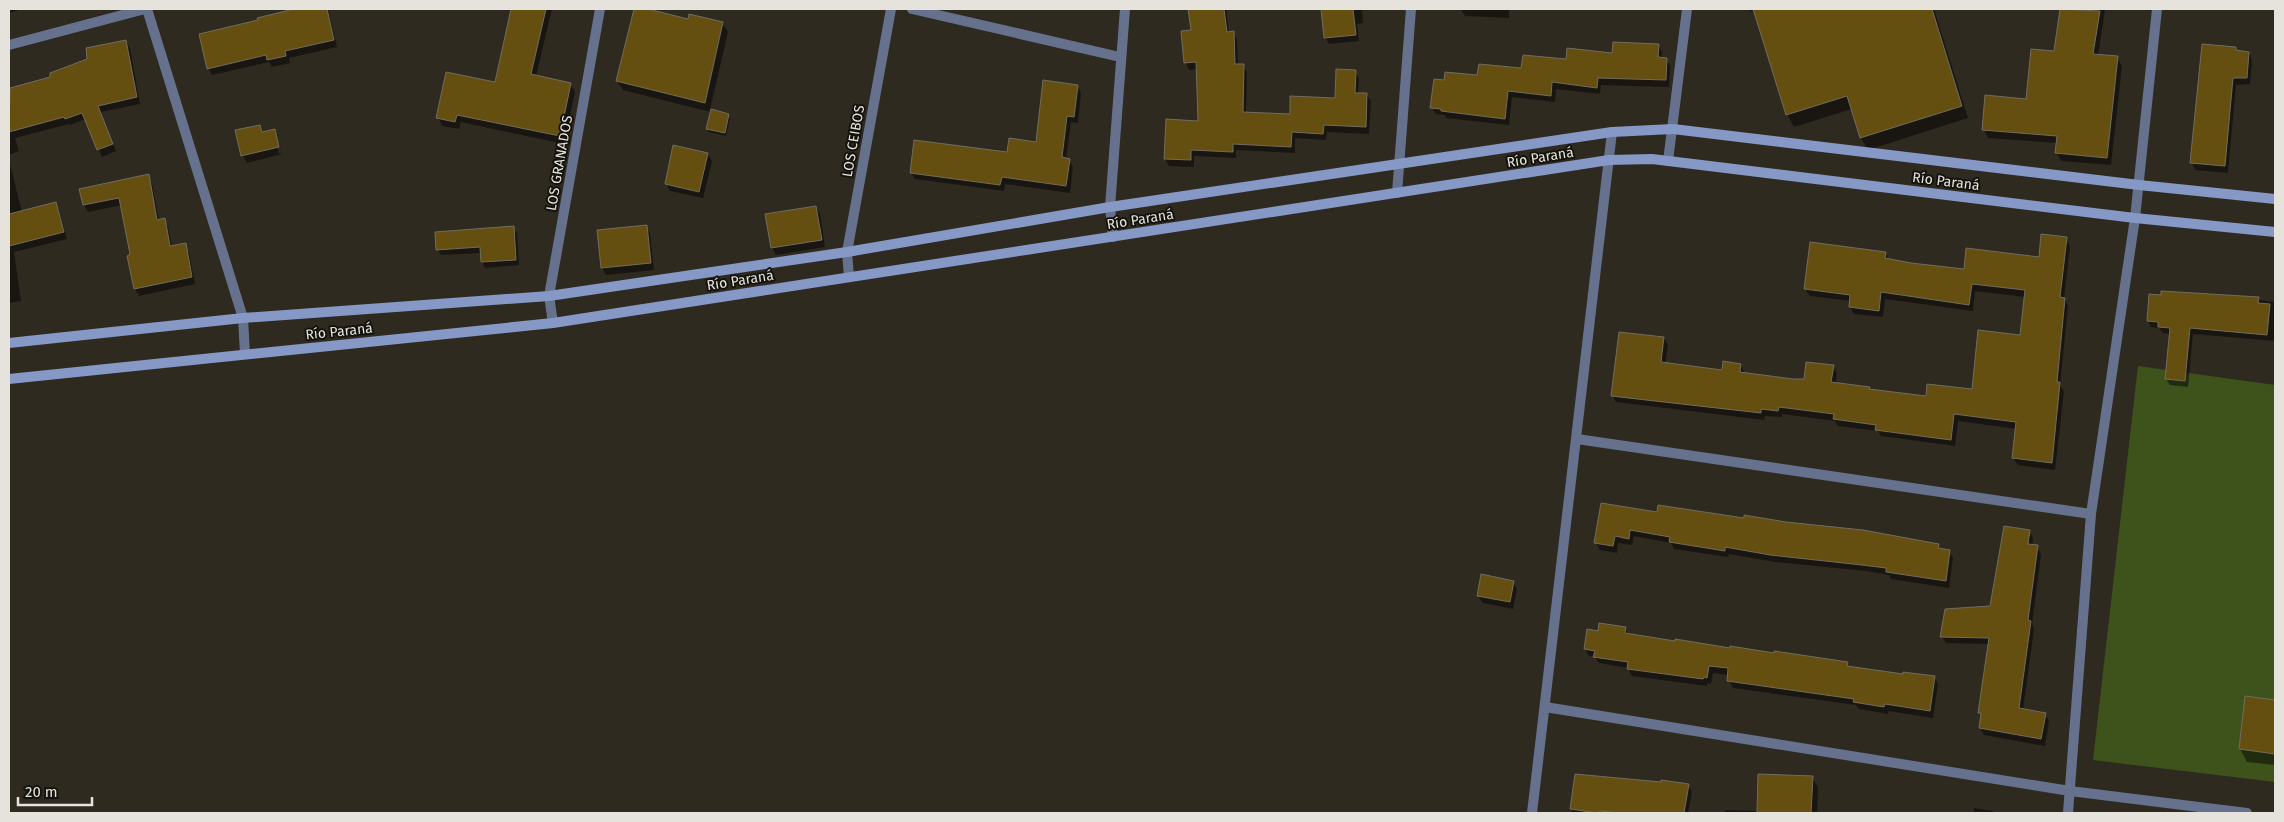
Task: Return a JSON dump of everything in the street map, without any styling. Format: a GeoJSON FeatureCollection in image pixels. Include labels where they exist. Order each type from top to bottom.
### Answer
{"type":"FeatureCollection","features":[{"type":"Feature","properties":{"kind":"street"},"geometry":{"type":"LineString","coordinates":[[9,45],[146,9],[243,318],[245,354]]}},
{"type":"Feature","properties":{"kind":"street","name":"LOS GRANADOS"},"geometry":{"type":"LineString","coordinates":[[553,323],[549,296],[600,9]]}},
{"type":"Feature","properties":{"kind":"street","name":"LOS CEIBOS"},"geometry":{"type":"LineString","coordinates":[[849,278],[847,252],[891,9]]}},
{"type":"Feature","properties":{"kind":"street"},"geometry":{"type":"LineString","coordinates":[[912,9],[1120,57]]}},
{"type":"Feature","properties":{"kind":"street"},"geometry":{"type":"LineString","coordinates":[[1113,237],[1110,208],[1125,9]]}},
{"type":"Feature","properties":{"kind":"street"},"geometry":{"type":"LineString","coordinates":[[1397,193],[1411,9]]}},
{"type":"Feature","properties":{"kind":"street"},"geometry":{"type":"LineString","coordinates":[[1668,161],[1687,9]]}},
{"type":"Feature","properties":{"kind":"street"},"geometry":{"type":"LineString","coordinates":[[2068,813],[2092,514],[2135,218],[2157,9]]}},
{"type":"Feature","properties":{"kind":"street","name":"Río Paraná"},"geometry":{"type":"LineString","coordinates":[[9,343],[243,318],[549,296],[847,252],[1110,208],[1612,132],[1673,129],[2139,185],[2275,199]]}},
{"type":"Feature","properties":{"kind":"street"},"geometry":{"type":"LineString","coordinates":[[1532,813],[1612,132]]}},
{"type":"Feature","properties":{"kind":"street","name":"Río Paraná"},"geometry":{"type":"LineString","coordinates":[[9,378],[553,323],[1609,160],[1668,161],[2135,218],[2275,232]]}},
{"type":"Feature","properties":{"kind":"street"},"geometry":{"type":"LineString","coordinates":[[1577,439],[2092,514]]}},
{"type":"Feature","properties":{"kind":"street"},"geometry":{"type":"LineString","coordinates":[[1545,708],[2070,791],[2247,813]]}},
{"type":"Feature","properties":{"kind":"green space"},"geometry":{"type":"Polygon","coordinates":[[[2138,366],[2275,385],[2275,782],[2093,760],[2138,366]]]}},
{"type":"Feature","properties":{"kind":"building"},"geometry":{"type":"Polygon","coordinates":[[[294,9],[327,9],[334,40],[285,51],[286,56],[267,60],[266,55],[207,69],[199,34],[294,9]]]}},
{"type":"Feature","properties":{"kind":"building"},"geometry":{"type":"Polygon","coordinates":[[[511,9],[546,9],[531,74],[571,83],[560,136],[457,115],[455,122],[436,118],[446,72],[495,82],[511,9]]]}},
{"type":"Feature","properties":{"kind":"building"},"geometry":{"type":"Polygon","coordinates":[[[634,9],[648,9],[688,19],[689,14],[723,22],[705,103],[616,81],[634,9]]]}},
{"type":"Feature","properties":{"kind":"building"},"geometry":{"type":"Polygon","coordinates":[[[1188,9],[1224,9],[1227,32],[1234,31],[1235,64],[1244,64],[1243,112],[1290,114],[1290,96],[1335,98],[1336,69],[1356,70],[1355,93],[1367,93],[1366,127],[1324,125],[1323,134],[1292,132],[1291,147],[1233,144],[1233,152],[1191,150],[1191,160],[1164,159],[1166,119],[1198,121],[1196,62],[1184,63],[1181,31],[1191,30],[1188,9]]]}},
{"type":"Feature","properties":{"kind":"building"},"geometry":{"type":"Polygon","coordinates":[[[1321,9],[1353,9],[1356,35],[1324,38],[1321,9]]]}},
{"type":"Feature","properties":{"kind":"building"},"geometry":{"type":"Polygon","coordinates":[[[1753,9],[1932,9],[1962,106],[1860,138],[1847,96],[1786,115],[1753,9]]]}},
{"type":"Feature","properties":{"kind":"building"},"geometry":{"type":"Polygon","coordinates":[[[2060,9],[2100,11],[2093,54],[2118,56],[2107,158],[2055,153],[2057,136],[1982,130],[1985,95],[2026,99],[2031,49],[2054,51],[2060,9]]]}},
{"type":"Feature","properties":{"kind":"building"},"geometry":{"type":"Polygon","coordinates":[[[126,40],[137,97],[98,106],[113,144],[97,150],[82,113],[65,119],[64,117],[9,132],[10,88],[50,77],[50,73],[87,59],[86,48],[126,40]]]}},
{"type":"Feature","properties":{"kind":"building"},"geometry":{"type":"Polygon","coordinates":[[[1613,42],[1659,44],[1658,57],[1667,58],[1666,80],[1598,78],[1597,88],[1552,82],[1551,96],[1508,91],[1505,119],[1430,108],[1434,79],[1444,80],[1445,72],[1477,75],[1479,64],[1521,68],[1523,55],[1566,59],[1567,48],[1612,53],[1613,42]]]}},
{"type":"Feature","properties":{"kind":"building"},"geometry":{"type":"Polygon","coordinates":[[[2202,44],[2236,47],[2236,50],[2249,52],[2247,78],[2233,78],[2225,166],[2190,163],[2202,44]]]}},
{"type":"Feature","properties":{"kind":"building"},"geometry":{"type":"Polygon","coordinates":[[[1043,80],[1078,85],[1074,117],[1067,116],[1062,157],[1070,159],[1066,186],[1002,177],[1000,185],[910,173],[914,140],[1007,152],[1009,138],[1036,142],[1043,80]]]}},
{"type":"Feature","properties":{"kind":"building"},"geometry":{"type":"Polygon","coordinates":[[[711,109],[729,114],[725,133],[706,129],[711,109]]]}},
{"type":"Feature","properties":{"kind":"building"},"geometry":{"type":"Polygon","coordinates":[[[260,125],[262,132],[275,129],[279,147],[241,156],[235,130],[260,125]]]}},
{"type":"Feature","properties":{"kind":"building"},"geometry":{"type":"Polygon","coordinates":[[[673,145],[708,153],[699,192],[665,184],[673,145]]]}},
{"type":"Feature","properties":{"kind":"building"},"geometry":{"type":"Polygon","coordinates":[[[149,174],[157,220],[165,218],[170,246],[186,243],[192,277],[134,289],[127,256],[130,254],[119,198],[83,205],[79,189],[149,174]]]}},
{"type":"Feature","properties":{"kind":"building"},"geometry":{"type":"Polygon","coordinates":[[[56,202],[64,232],[9,246],[9,214],[56,202]]]}},
{"type":"Feature","properties":{"kind":"building"},"geometry":{"type":"Polygon","coordinates":[[[816,206],[822,240],[771,248],[765,214],[816,206]]]}},
{"type":"Feature","properties":{"kind":"building"},"geometry":{"type":"Polygon","coordinates":[[[647,225],[651,263],[601,268],[597,230],[647,225]]]}},
{"type":"Feature","properties":{"kind":"building"},"geometry":{"type":"Polygon","coordinates":[[[514,226],[516,260],[481,262],[480,247],[436,250],[435,232],[514,226]]]}},
{"type":"Feature","properties":{"kind":"building"},"geometry":{"type":"Polygon","coordinates":[[[2041,234],[2067,237],[2060,297],[2065,298],[2057,382],[2060,382],[2052,463],[2012,458],[2016,422],[1954,414],[1951,440],[1875,430],[1876,425],[1833,419],[1834,414],[1779,407],[1778,411],[1761,409],[1761,413],[1611,396],[1619,332],[1664,337],[1661,362],[1722,370],[1723,361],[1741,364],[1740,372],[1804,379],[1806,362],[1834,365],[1831,382],[1870,387],[1869,389],[1926,396],[1927,384],[1972,389],[1978,330],[2020,335],[2025,290],[1972,284],[1969,305],[1881,292],[1879,311],[1849,307],[1850,295],[1804,289],[1810,242],[1886,252],[1885,258],[1964,269],[1966,248],[2039,257],[2041,234]]]}},
{"type":"Feature","properties":{"kind":"building"},"geometry":{"type":"Polygon","coordinates":[[[2161,291],[2259,297],[2258,303],[2270,304],[2267,335],[2190,328],[2185,381],[2165,379],[2170,328],[2158,327],[2158,322],[2147,321],[2149,294],[2161,295],[2161,291]]]}},
{"type":"Feature","properties":{"kind":"building"},"geometry":{"type":"Polygon","coordinates":[[[1601,503],[1657,512],[1658,505],[1744,518],[1744,515],[1786,522],[1863,530],[1939,544],[1938,548],[1950,550],[1946,581],[1886,572],[1886,568],[1770,555],[1725,547],[1725,551],[1669,542],[1670,537],[1630,530],[1629,539],[1615,536],[1613,546],[1594,543],[1601,503]]]}},
{"type":"Feature","properties":{"kind":"building"},"geometry":{"type":"Polygon","coordinates":[[[2004,526],[2030,530],[2028,544],[2038,545],[2028,620],[2031,621],[2019,708],[2046,713],[2041,739],[1979,728],[1981,713],[1978,713],[1989,638],[1940,637],[1945,609],[1990,606],[2004,526]]]}},
{"type":"Feature","properties":{"kind":"building"},"geometry":{"type":"Polygon","coordinates":[[[1481,574],[1514,581],[1510,602],[1477,596],[1481,574]]]}},
{"type":"Feature","properties":{"kind":"building"},"geometry":{"type":"Polygon","coordinates":[[[1599,623],[1626,627],[1625,633],[1675,641],[1675,639],[1774,653],[1774,651],[1848,662],[1847,666],[1903,674],[1903,672],[1935,676],[1930,711],[1885,704],[1884,707],[1853,702],[1854,699],[1727,681],[1728,668],[1709,666],[1707,678],[1704,677],[1703,679],[1627,669],[1628,662],[1593,657],[1595,651],[1584,649],[1587,629],[1598,631],[1599,623]]]}},
{"type":"Feature","properties":{"kind":"building"},"geometry":{"type":"Polygon","coordinates":[[[2245,696],[2275,700],[2275,754],[2239,749],[2245,696]]]}},
{"type":"Feature","properties":{"kind":"building"},"geometry":{"type":"Polygon","coordinates":[[[1575,774],[1661,782],[1661,780],[1689,784],[1684,813],[1618,813],[1600,811],[1597,813],[1570,809],[1575,774]]]}},
{"type":"Feature","properties":{"kind":"building"},"geometry":{"type":"Polygon","coordinates":[[[1758,774],[1813,776],[1811,813],[1757,813],[1758,774]]]}}]}
